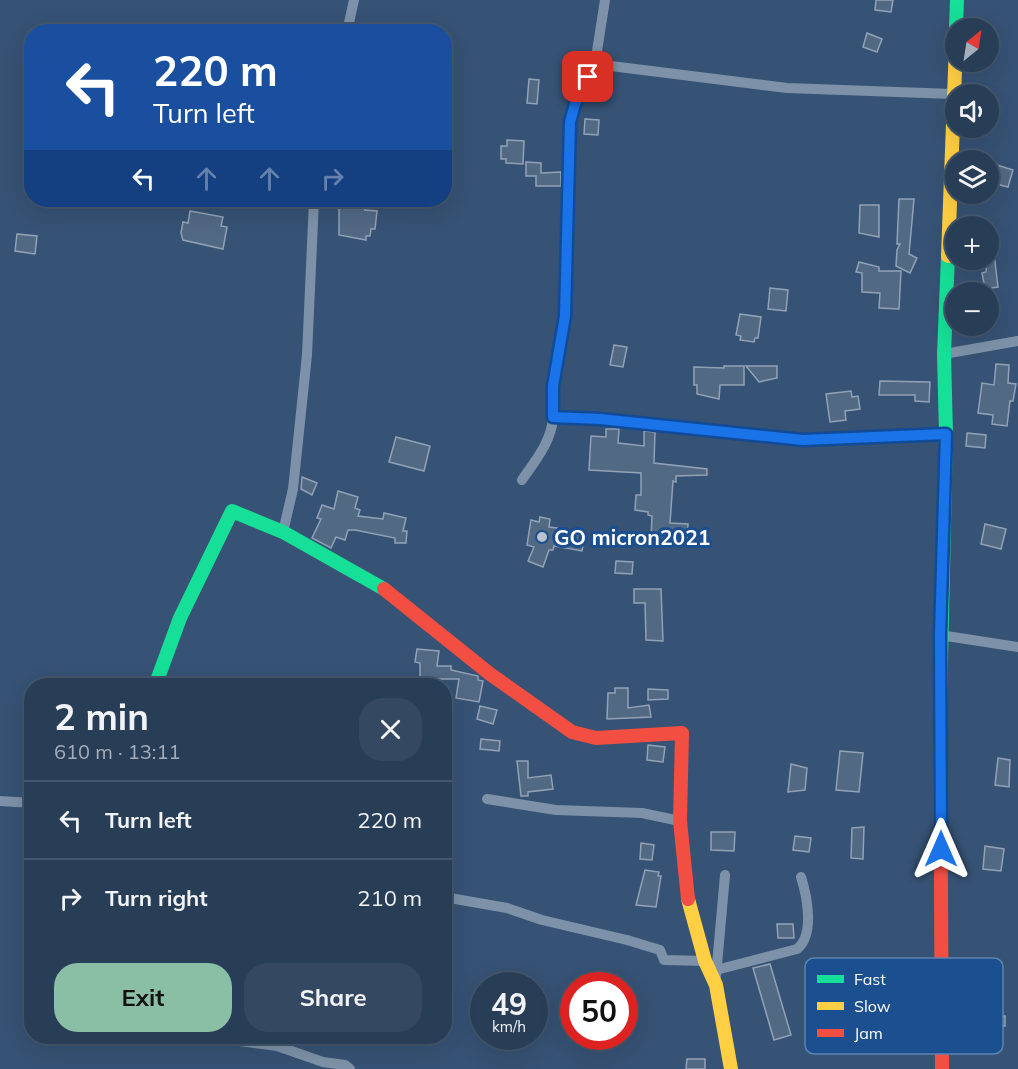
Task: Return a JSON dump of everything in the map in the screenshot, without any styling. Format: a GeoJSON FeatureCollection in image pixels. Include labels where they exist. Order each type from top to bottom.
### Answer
{"type":"FeatureCollection","features":[{"type":"Feature","properties":{"kind":"main road"},"geometry":{"type":"LineString","coordinates":[[956,18],[957,0]]}},
{"type":"Feature","properties":{"kind":"main road"},"geometry":{"type":"LineString","coordinates":[[941,958],[940,635],[946,434],[944,354],[951,138]]}},
{"type":"Feature","properties":{"kind":"main road"},"geometry":{"type":"LineString","coordinates":[[156,678],[178,621],[232,511],[283,532],[382,587],[490,674],[572,732],[596,738],[682,733],[680,821],[688,903],[705,961],[716,985],[731,1069]]}},
{"type":"Feature","properties":{"kind":"main road"},"geometry":{"type":"LineString","coordinates":[[942,1054],[942,1069]]}},
{"type":"Feature","properties":{"kind":"street"},"geometry":{"type":"LineString","coordinates":[[349,24],[354,0]]}},
{"type":"Feature","properties":{"kind":"street"},"geometry":{"type":"LineString","coordinates":[[522,480],[552,429],[553,386],[565,316],[570,122],[575,104],[595,64],[605,0]]}},
{"type":"Feature","properties":{"kind":"street"},"geometry":{"type":"LineString","coordinates":[[595,64],[788,88],[945,94]]}},
{"type":"Feature","properties":{"kind":"street"},"geometry":{"type":"LineString","coordinates":[[283,532],[293,489],[308,356],[314,207]]}},
{"type":"Feature","properties":{"kind":"street"},"geometry":{"type":"LineString","coordinates":[[944,354],[1018,341]]}},
{"type":"Feature","properties":{"kind":"street"},"geometry":{"type":"LineString","coordinates":[[553,417],[600,419],[803,440],[946,434]]}},
{"type":"Feature","properties":{"kind":"street"},"geometry":{"type":"LineString","coordinates":[[940,635],[1018,647]]}},
{"type":"Feature","properties":{"kind":"street"},"geometry":{"type":"LineString","coordinates":[[487,800],[556,810],[642,813],[680,821]]}},
{"type":"Feature","properties":{"kind":"street"},"geometry":{"type":"LineString","coordinates":[[0,801],[24,802]]}},
{"type":"Feature","properties":{"kind":"street"},"geometry":{"type":"LineString","coordinates":[[716,985],[725,875]]}},
{"type":"Feature","properties":{"kind":"street"},"geometry":{"type":"LineString","coordinates":[[716,970],[802,946],[806,939],[807,903],[801,877]]}},
{"type":"Feature","properties":{"kind":"street"},"geometry":{"type":"LineString","coordinates":[[452,898],[507,908],[552,923],[627,940],[660,950],[664,960],[705,961]]}},
{"type":"Feature","properties":{"kind":"street"},"geometry":{"type":"LineString","coordinates":[[262,1044],[277,1046],[323,1062],[345,1065],[350,1069]]}},
{"type":"Feature","properties":{"kind":"building"},"geometry":{"type":"Polygon","coordinates":[[[876,0],[893,0],[891,12],[875,10],[876,0]]]}},
{"type":"Feature","properties":{"kind":"building"},"geometry":{"type":"Polygon","coordinates":[[[867,33],[882,39],[877,52],[863,47],[867,33]]]}},
{"type":"Feature","properties":{"kind":"building"},"geometry":{"type":"Polygon","coordinates":[[[529,79],[539,80],[537,104],[527,103],[529,79]]]}},
{"type":"Feature","properties":{"kind":"building"},"geometry":{"type":"Polygon","coordinates":[[[585,119],[599,120],[598,135],[584,134],[585,119]]]}},
{"type":"Feature","properties":{"kind":"building"},"geometry":{"type":"Polygon","coordinates":[[[507,140],[524,141],[523,164],[506,163],[506,159],[501,159],[501,146],[507,146],[507,140]]]}},
{"type":"Feature","properties":{"kind":"building"},"geometry":{"type":"Polygon","coordinates":[[[526,162],[541,163],[541,173],[561,172],[561,186],[536,186],[536,176],[526,176],[526,162]]]}},
{"type":"Feature","properties":{"kind":"building"},"geometry":{"type":"Polygon","coordinates":[[[999,166],[1013,170],[1008,187],[999,185],[999,166]]]}},
{"type":"Feature","properties":{"kind":"building"},"geometry":{"type":"Polygon","coordinates":[[[899,199],[914,199],[909,254],[917,258],[910,273],[896,266],[897,250],[900,244],[897,244],[899,199]]]}},
{"type":"Feature","properties":{"kind":"building"},"geometry":{"type":"Polygon","coordinates":[[[860,205],[879,205],[879,237],[859,233],[860,205]]]}},
{"type":"Feature","properties":{"kind":"building"},"geometry":{"type":"Polygon","coordinates":[[[339,207],[365,207],[365,210],[377,211],[375,229],[371,229],[370,236],[366,236],[366,240],[339,235],[339,207]]]}},
{"type":"Feature","properties":{"kind":"building"},"geometry":{"type":"Polygon","coordinates":[[[190,211],[223,217],[221,226],[227,227],[223,249],[183,240],[181,233],[183,222],[188,223],[190,211]]]}},
{"type":"Feature","properties":{"kind":"building"},"geometry":{"type":"Polygon","coordinates":[[[17,234],[37,236],[35,254],[15,251],[17,234]]]}},
{"type":"Feature","properties":{"kind":"building"},"geometry":{"type":"Polygon","coordinates":[[[859,262],[879,267],[879,271],[901,271],[899,309],[879,308],[880,293],[862,292],[862,273],[856,272],[859,262]]]}},
{"type":"Feature","properties":{"kind":"building"},"geometry":{"type":"Polygon","coordinates":[[[986,270],[996,270],[997,282],[984,282],[982,273],[986,270]]]}},
{"type":"Feature","properties":{"kind":"building"},"geometry":{"type":"Polygon","coordinates":[[[770,288],[788,290],[786,311],[768,309],[770,288]]]}},
{"type":"Feature","properties":{"kind":"building"},"geometry":{"type":"Polygon","coordinates":[[[740,314],[761,317],[758,338],[755,338],[754,342],[740,340],[741,336],[736,335],[740,314]]]}},
{"type":"Feature","properties":{"kind":"building"},"geometry":{"type":"Polygon","coordinates":[[[614,345],[627,347],[623,367],[610,365],[614,345]]]}},
{"type":"Feature","properties":{"kind":"building"},"geometry":{"type":"Polygon","coordinates":[[[996,364],[1009,365],[1008,383],[1016,384],[1013,401],[1010,401],[1007,426],[992,424],[993,415],[978,413],[982,383],[994,385],[996,364]]]}},
{"type":"Feature","properties":{"kind":"building"},"geometry":{"type":"Polygon","coordinates":[[[724,366],[744,366],[744,385],[720,385],[719,399],[697,394],[697,385],[694,385],[694,367],[724,368],[724,366]]]}},
{"type":"Feature","properties":{"kind":"building"},"geometry":{"type":"Polygon","coordinates":[[[746,366],[777,366],[777,378],[759,382],[746,366]]]}},
{"type":"Feature","properties":{"kind":"building"},"geometry":{"type":"Polygon","coordinates":[[[880,381],[930,382],[929,402],[915,401],[915,395],[879,395],[880,381]]]}},
{"type":"Feature","properties":{"kind":"building"},"geometry":{"type":"Polygon","coordinates":[[[851,391],[852,397],[858,396],[860,409],[845,411],[846,420],[830,422],[826,394],[851,391]]]}},
{"type":"Feature","properties":{"kind":"building"},"geometry":{"type":"Polygon","coordinates":[[[606,429],[619,429],[618,443],[644,446],[644,431],[655,432],[654,463],[707,469],[707,475],[676,476],[676,482],[673,481],[670,523],[688,524],[687,540],[651,539],[652,516],[648,515],[648,512],[635,510],[636,495],[641,495],[641,473],[589,470],[591,436],[606,437],[606,429]]]}},
{"type":"Feature","properties":{"kind":"building"},"geometry":{"type":"Polygon","coordinates":[[[967,433],[986,435],[985,448],[966,446],[967,433]]]}},
{"type":"Feature","properties":{"kind":"building"},"geometry":{"type":"Polygon","coordinates":[[[396,437],[430,446],[424,471],[389,462],[396,437]]]}},
{"type":"Feature","properties":{"kind":"building"},"geometry":{"type":"Polygon","coordinates":[[[302,477],[317,483],[312,495],[301,489],[302,477]]]}},
{"type":"Feature","properties":{"kind":"building"},"geometry":{"type":"Polygon","coordinates":[[[338,491],[358,497],[355,508],[360,510],[358,516],[383,519],[384,513],[406,518],[403,531],[407,531],[406,543],[395,543],[395,538],[355,530],[348,530],[345,540],[336,537],[331,548],[312,538],[321,519],[317,518],[322,505],[334,509],[338,491]]]}},
{"type":"Feature","properties":{"kind":"building"},"geometry":{"type":"Polygon","coordinates":[[[540,517],[550,519],[549,527],[557,528],[557,532],[585,536],[582,551],[554,546],[553,550],[549,550],[543,567],[528,561],[534,547],[527,545],[531,520],[539,522],[540,517]]]}},
{"type":"Feature","properties":{"kind":"building"},"geometry":{"type":"Polygon","coordinates":[[[985,524],[1006,529],[1001,549],[981,544],[985,524]]]}},
{"type":"Feature","properties":{"kind":"building"},"geometry":{"type":"Polygon","coordinates":[[[616,561],[633,562],[632,574],[615,573],[616,561]]]}},
{"type":"Feature","properties":{"kind":"building"},"geometry":{"type":"Polygon","coordinates":[[[634,589],[661,589],[663,641],[646,640],[645,603],[634,603],[634,589]]]}},
{"type":"Feature","properties":{"kind":"building"},"geometry":{"type":"Polygon","coordinates":[[[417,649],[439,651],[437,666],[451,666],[451,670],[478,676],[478,680],[483,681],[479,702],[456,698],[459,679],[420,678],[420,663],[415,662],[417,649]]]}},
{"type":"Feature","properties":{"kind":"building"},"geometry":{"type":"Polygon","coordinates":[[[615,688],[628,688],[628,708],[649,705],[651,717],[607,719],[608,693],[615,693],[615,688]]]}},
{"type":"Feature","properties":{"kind":"building"},"geometry":{"type":"Polygon","coordinates":[[[648,689],[668,690],[668,699],[648,700],[648,689]]]}},
{"type":"Feature","properties":{"kind":"building"},"geometry":{"type":"Polygon","coordinates":[[[480,706],[497,710],[493,724],[477,719],[480,706]]]}},
{"type":"Feature","properties":{"kind":"building"},"geometry":{"type":"Polygon","coordinates":[[[481,739],[500,741],[499,751],[480,749],[481,739]]]}},
{"type":"Feature","properties":{"kind":"building"},"geometry":{"type":"Polygon","coordinates":[[[648,745],[665,747],[663,762],[647,760],[648,745]]]}},
{"type":"Feature","properties":{"kind":"building"},"geometry":{"type":"Polygon","coordinates":[[[840,751],[863,753],[859,792],[836,790],[840,751]]]}},
{"type":"Feature","properties":{"kind":"building"},"geometry":{"type":"Polygon","coordinates":[[[998,758],[1010,760],[1009,787],[995,785],[998,758]]]}},
{"type":"Feature","properties":{"kind":"building"},"geometry":{"type":"Polygon","coordinates":[[[517,761],[528,761],[528,778],[551,775],[553,789],[528,792],[528,796],[521,796],[517,761]]]}},
{"type":"Feature","properties":{"kind":"building"},"geometry":{"type":"Polygon","coordinates":[[[791,764],[807,768],[805,790],[788,792],[791,764]]]}},
{"type":"Feature","properties":{"kind":"building"},"geometry":{"type":"Polygon","coordinates":[[[864,827],[863,859],[851,858],[852,828],[864,827]]]}},
{"type":"Feature","properties":{"kind":"building"},"geometry":{"type":"Polygon","coordinates":[[[711,832],[735,832],[734,851],[711,850],[711,832]]]}},
{"type":"Feature","properties":{"kind":"building"},"geometry":{"type":"Polygon","coordinates":[[[795,836],[811,838],[809,852],[793,850],[795,836]]]}},
{"type":"Feature","properties":{"kind":"building"},"geometry":{"type":"Polygon","coordinates":[[[641,843],[654,845],[652,860],[640,859],[641,843]]]}},
{"type":"Feature","properties":{"kind":"building"},"geometry":{"type":"Polygon","coordinates":[[[985,846],[1004,849],[1001,871],[983,869],[985,846]]]}},
{"type":"Feature","properties":{"kind":"building"},"geometry":{"type":"Polygon","coordinates":[[[645,870],[659,872],[658,876],[661,876],[656,907],[636,905],[645,870]]]}},
{"type":"Feature","properties":{"kind":"building"},"geometry":{"type":"Polygon","coordinates":[[[777,924],[793,924],[794,938],[778,938],[777,924]]]}},
{"type":"Feature","properties":{"kind":"building"},"geometry":{"type":"Polygon","coordinates":[[[770,964],[791,1035],[774,1040],[753,968],[770,964]]]}},
{"type":"Feature","properties":{"kind":"building"},"geometry":{"type":"Polygon","coordinates":[[[687,1059],[705,1059],[705,1069],[686,1069],[687,1059]]]}},
{"type":"Feature","properties":{"kind":"traffic: fast"},"geometry":{"type":"LineString","coordinates":[[956,18],[957,0]]}},
{"type":"Feature","properties":{"kind":"traffic: fast"},"geometry":{"type":"LineString","coordinates":[[940,707],[946,434],[944,354],[947,270]]}},
{"type":"Feature","properties":{"kind":"traffic: fast"},"geometry":{"type":"LineString","coordinates":[[158,678],[180,618],[232,511],[283,532],[384,589]]}},
{"type":"Feature","properties":{"kind":"traffic: slow"},"geometry":{"type":"LineString","coordinates":[[950,216],[955,72]]}},
{"type":"Feature","properties":{"kind":"traffic: slow"},"geometry":{"type":"LineString","coordinates":[[688,899],[705,961],[716,985],[731,1069]]}},
{"type":"Feature","properties":{"kind":"traffic: jam"},"geometry":{"type":"LineString","coordinates":[[384,589],[490,674],[572,732],[596,738],[682,733],[680,821],[688,899]]}},
{"type":"Feature","properties":{"kind":"traffic: jam"},"geometry":{"type":"LineString","coordinates":[[940,707],[941,958]]}},
{"type":"Feature","properties":{"kind":"traffic: jam"},"geometry":{"type":"LineString","coordinates":[[942,1054],[942,1069]]}},
{"type":"Feature","properties":{"kind":"place","name":"GO micron2021"},"geometry":{"type":"Point","coordinates":[542,537]}},
{"type":"Feature","properties":{"kind":"route"},"geometry":{"type":"LineString","coordinates":[[588,77],[575,104],[570,122],[565,316],[553,386],[553,417],[600,419],[803,440],[946,434],[940,635],[941,849]]}}]}
